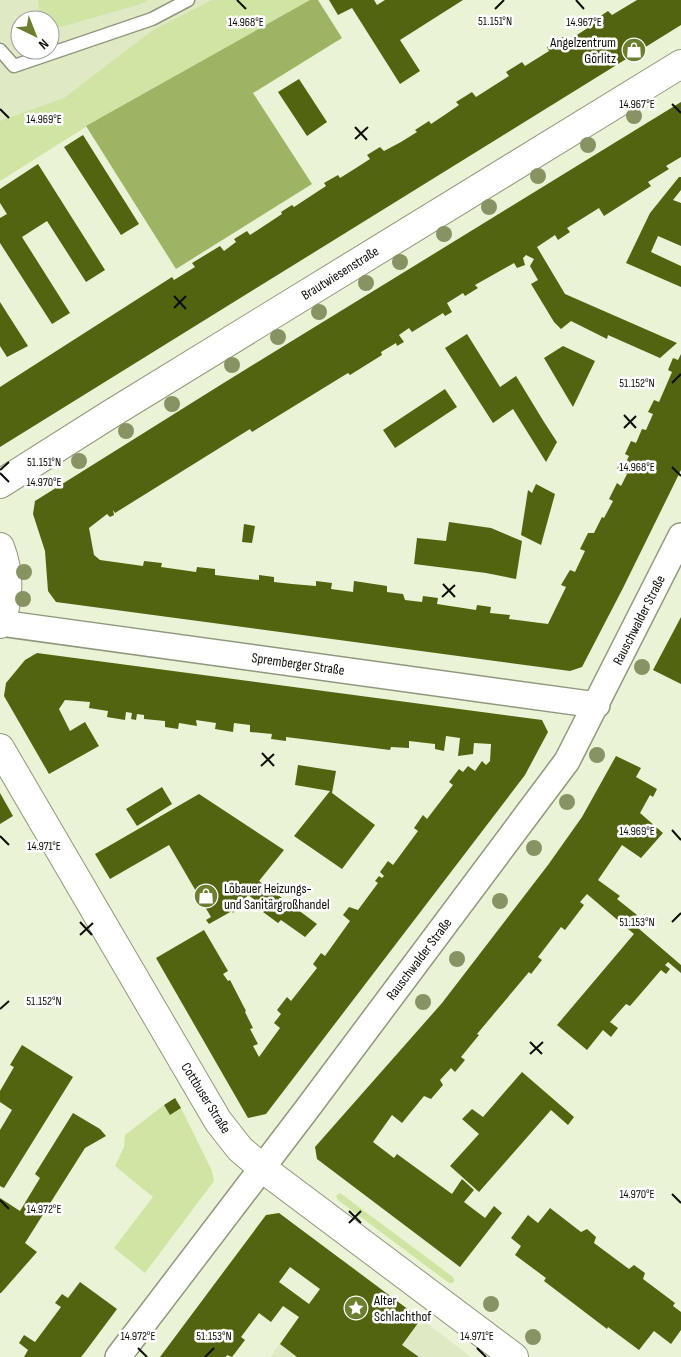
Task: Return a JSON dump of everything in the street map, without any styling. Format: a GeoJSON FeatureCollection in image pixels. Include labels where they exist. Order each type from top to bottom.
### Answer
{"type":"FeatureCollection","features":[{"type":"Feature","properties":{"kind":"main road","name":"Brautwiesenstraße"},"geometry":{"type":"LineString","coordinates":[[0,484],[109,415],[681,64]]}},
{"type":"Feature","properties":{"kind":"main road"},"geometry":{"type":"LineString","coordinates":[[0,547],[7,571],[8,586],[7,600],[0,623]]}},
{"type":"Feature","properties":{"kind":"main road","name":"Cottbuser Straße"},"geometry":{"type":"LineString","coordinates":[[0,748],[218,1122],[240,1148],[262,1168],[514,1357]]}},
{"type":"Feature","properties":{"kind":"street","name":"Rauschwalder Straße"},"geometry":{"type":"LineString","coordinates":[[118,1357],[568,761],[681,536]]}},
{"type":"Feature","properties":{"kind":"street","name":"Spremberger Straße"},"geometry":{"type":"LineString","coordinates":[[0,623],[596,705]]}},
{"type":"Feature","properties":{"kind":"lane"},"geometry":{"type":"LineString","coordinates":[[0,50],[14,66],[152,19],[188,0]]}},
{"type":"Feature","properties":{"kind":"shaded area"},"geometry":{"type":"Polygon","coordinates":[[[0,0],[310,0],[87,126],[0,181],[0,0]]]}},
{"type":"Feature","properties":{"kind":"shaded area","name":"Alter Schlachthof"},"geometry":{"type":"Polygon","coordinates":[[[342,1259],[471,1357],[270,1357],[342,1259]]]}},
{"type":"Feature","properties":{"kind":"green space"},"geometry":{"type":"Polygon","coordinates":[[[38,0],[148,0],[141,4],[60,27],[60,10],[39,10],[38,0]]]}},
{"type":"Feature","properties":{"kind":"green space"},"geometry":{"type":"Polygon","coordinates":[[[212,0],[310,0],[87,126],[0,181],[0,121],[64,98],[153,30],[212,0]]]}},
{"type":"Feature","properties":{"kind":"green space"},"geometry":{"type":"Polygon","coordinates":[[[310,0],[318,0],[342,38],[253,93],[312,184],[176,269],[86,126],[310,0]]]}},
{"type":"Feature","properties":{"kind":"green space"},"geometry":{"type":"Polygon","coordinates":[[[164,1105],[170,1115],[181,1108],[212,1171],[214,1181],[145,1273],[114,1248],[153,1197],[115,1166],[124,1147],[125,1135],[164,1105]]]}},
{"type":"Feature","properties":{"kind":"green space"},"geometry":{"type":"Polygon","coordinates":[[[340,1193],[453,1277],[453,1283],[449,1283],[338,1200],[336,1196],[340,1193]]]}},
{"type":"Feature","properties":{"kind":"building"},"geometry":{"type":"Polygon","coordinates":[[[329,0],[374,0],[377,5],[385,0],[463,0],[400,40],[420,71],[400,84],[352,8],[338,15],[329,0]]]}},
{"type":"Feature","properties":{"kind":"building"},"geometry":{"type":"Polygon","coordinates":[[[637,0],[681,0],[681,25],[0,447],[0,387],[172,277],[174,280],[195,267],[192,263],[220,246],[224,251],[236,242],[234,239],[247,231],[250,235],[282,214],[281,212],[292,205],[294,207],[326,186],[324,183],[338,175],[340,178],[370,159],[367,155],[380,147],[384,151],[401,142],[417,132],[415,130],[429,121],[431,124],[459,105],[456,102],[472,92],[476,97],[509,76],[506,72],[522,62],[525,66],[549,51],[547,47],[563,37],[566,42],[597,22],[596,19],[608,11],[612,15],[637,0]]]}},
{"type":"Feature","properties":{"kind":"building"},"geometry":{"type":"Polygon","coordinates":[[[299,79],[327,122],[307,136],[278,92],[299,79]]]}},
{"type":"Feature","properties":{"kind":"building"},"geometry":{"type":"Polygon","coordinates":[[[681,102],[681,157],[666,166],[669,169],[648,182],[651,186],[604,216],[599,208],[567,228],[570,232],[558,240],[555,235],[537,247],[565,294],[677,343],[660,358],[608,335],[607,339],[571,321],[561,329],[554,322],[531,284],[538,280],[530,266],[534,259],[526,255],[523,258],[525,265],[517,268],[514,263],[475,285],[478,288],[465,296],[463,293],[447,303],[452,312],[445,316],[443,313],[412,332],[409,328],[399,335],[404,342],[397,346],[396,343],[381,352],[382,355],[350,375],[348,373],[252,432],[250,429],[115,513],[113,510],[114,515],[110,517],[107,514],[89,528],[94,555],[100,560],[143,566],[144,561],[162,563],[161,567],[196,572],[197,567],[215,569],[215,575],[259,580],[259,575],[274,577],[274,582],[292,584],[316,586],[316,581],[332,583],[331,589],[353,592],[354,581],[387,586],[387,592],[403,594],[405,600],[422,602],[423,596],[438,598],[437,604],[476,610],[477,605],[491,607],[490,613],[510,615],[509,619],[548,624],[566,587],[561,585],[570,570],[575,572],[585,551],[580,549],[588,533],[594,533],[602,517],[604,518],[613,501],[609,499],[617,483],[621,486],[627,474],[617,469],[620,463],[624,466],[629,456],[625,454],[631,441],[636,443],[642,429],[646,430],[653,414],[648,412],[654,400],[659,402],[672,372],[668,370],[673,358],[678,360],[681,354],[681,470],[582,667],[570,671],[56,602],[48,591],[45,551],[33,514],[35,501],[681,102]]]}},
{"type":"Feature","properties":{"kind":"building"},"geometry":{"type":"Polygon","coordinates":[[[83,135],[139,224],[121,235],[64,147],[83,135]]]}},
{"type":"Feature","properties":{"kind":"building"},"geometry":{"type":"Polygon","coordinates":[[[38,164],[105,270],[86,282],[47,221],[22,237],[70,313],[52,324],[0,243],[0,218],[7,214],[0,203],[0,189],[38,164]]]}},
{"type":"Feature","properties":{"kind":"building"},"geometry":{"type":"Polygon","coordinates":[[[679,177],[681,177],[681,190],[673,200],[681,203],[681,246],[658,236],[651,252],[681,266],[681,287],[626,263],[650,213],[679,177]]]}},
{"type":"Feature","properties":{"kind":"building"},"geometry":{"type":"Polygon","coordinates":[[[0,302],[28,346],[7,357],[0,346],[0,302]]]}},
{"type":"Feature","properties":{"kind":"building"},"geometry":{"type":"Polygon","coordinates":[[[467,334],[500,387],[516,376],[557,442],[546,462],[513,409],[493,423],[445,348],[467,334]]]}},
{"type":"Feature","properties":{"kind":"building"},"geometry":{"type":"Polygon","coordinates":[[[563,346],[595,361],[573,407],[544,358],[563,346]]]}},
{"type":"Feature","properties":{"kind":"building"},"geometry":{"type":"Polygon","coordinates":[[[445,389],[457,407],[395,448],[383,430],[445,389]]]}},
{"type":"Feature","properties":{"kind":"building"},"geometry":{"type":"Polygon","coordinates":[[[536,484],[555,494],[541,545],[521,535],[528,490],[532,493],[536,484]]]}},
{"type":"Feature","properties":{"kind":"building"},"geometry":{"type":"Polygon","coordinates":[[[449,522],[491,528],[522,541],[516,579],[486,573],[414,564],[417,538],[446,541],[449,522]]]}},
{"type":"Feature","properties":{"kind":"building"},"geometry":{"type":"Polygon","coordinates":[[[244,524],[255,526],[252,543],[242,542],[244,524]]]}},
{"type":"Feature","properties":{"kind":"building"},"geometry":{"type":"Polygon","coordinates":[[[681,617],[681,684],[653,670],[681,617]]]}},
{"type":"Feature","properties":{"kind":"building"},"geometry":{"type":"Polygon","coordinates":[[[37,653],[542,720],[548,732],[525,775],[266,1114],[248,1118],[156,958],[204,930],[228,971],[223,974],[228,981],[230,980],[246,1011],[253,1028],[250,1029],[258,1044],[253,1046],[259,1057],[280,1028],[274,1023],[281,1014],[277,1010],[287,997],[291,1001],[317,968],[313,964],[321,953],[325,956],[350,921],[343,915],[349,907],[358,910],[378,883],[375,881],[379,876],[382,878],[384,876],[380,872],[388,861],[393,865],[418,831],[414,828],[423,815],[427,819],[453,785],[449,782],[459,769],[463,772],[468,766],[475,771],[482,761],[486,765],[490,761],[491,744],[474,743],[473,754],[458,756],[460,738],[446,736],[444,751],[435,749],[435,744],[409,741],[409,748],[391,747],[390,750],[286,737],[286,741],[271,739],[272,734],[250,732],[250,725],[234,723],[233,732],[215,729],[216,723],[196,720],[197,726],[179,723],[178,729],[165,727],[165,721],[144,719],[144,715],[137,714],[136,720],[131,719],[132,713],[126,712],[125,720],[107,717],[108,711],[89,708],[90,702],[65,700],[59,709],[70,731],[85,722],[99,746],[49,774],[4,696],[6,683],[25,660],[37,653]]]}},
{"type":"Feature","properties":{"kind":"building"},"geometry":{"type":"Polygon","coordinates":[[[616,756],[641,768],[636,777],[657,789],[653,797],[650,795],[640,813],[663,833],[641,858],[622,845],[598,880],[620,896],[617,899],[637,915],[631,922],[681,965],[681,973],[668,962],[665,965],[670,969],[666,974],[661,970],[630,1006],[626,1004],[610,1022],[618,1028],[611,1037],[603,1030],[587,1050],[557,1025],[634,934],[587,894],[580,902],[584,905],[565,930],[561,927],[538,957],[542,960],[531,974],[529,972],[477,1034],[479,1035],[461,1057],[465,1060],[455,1072],[451,1068],[440,1080],[443,1085],[431,1099],[424,1096],[402,1123],[392,1115],[373,1142],[394,1158],[397,1154],[452,1194],[462,1179],[474,1190],[464,1202],[485,1218],[494,1206],[502,1213],[460,1267],[317,1159],[315,1147],[442,1003],[548,865],[582,817],[616,756]]]}},
{"type":"Feature","properties":{"kind":"building"},"geometry":{"type":"Polygon","coordinates":[[[298,765],[336,771],[332,793],[375,825],[342,869],[294,836],[330,791],[295,785],[298,765]]]}},
{"type":"Feature","properties":{"kind":"building"},"geometry":{"type":"Polygon","coordinates":[[[162,787],[172,804],[137,826],[126,809],[162,787]]]}},
{"type":"Feature","properties":{"kind":"building"},"geometry":{"type":"Polygon","coordinates":[[[0,793],[13,816],[0,824],[0,793]]]}},
{"type":"Feature","properties":{"kind":"building"},"geometry":{"type":"Polygon","coordinates":[[[199,794],[284,850],[259,881],[317,924],[305,937],[281,920],[278,923],[263,912],[266,908],[248,895],[233,913],[232,911],[209,924],[206,920],[211,917],[169,845],[110,879],[95,854],[199,794]]]}},
{"type":"Feature","properties":{"kind":"building"},"geometry":{"type":"Polygon","coordinates":[[[22,1045],[73,1077],[4,1188],[0,1186],[0,1130],[12,1110],[0,1102],[0,1091],[14,1067],[10,1065],[22,1045]]]}},
{"type":"Feature","properties":{"kind":"building"},"geometry":{"type":"Polygon","coordinates":[[[522,1072],[574,1117],[568,1125],[551,1110],[479,1192],[450,1166],[479,1134],[462,1119],[472,1109],[483,1117],[522,1072]]]}},
{"type":"Feature","properties":{"kind":"building"},"geometry":{"type":"Polygon","coordinates":[[[175,1098],[181,1108],[170,1115],[164,1105],[175,1098]]]}},
{"type":"Feature","properties":{"kind":"building"},"geometry":{"type":"Polygon","coordinates":[[[73,1113],[100,1129],[106,1136],[85,1148],[25,1243],[37,1252],[0,1293],[0,1198],[20,1211],[40,1178],[35,1174],[73,1113]]]}},
{"type":"Feature","properties":{"kind":"building"},"geometry":{"type":"Polygon","coordinates":[[[550,1208],[581,1232],[587,1229],[596,1237],[594,1243],[629,1269],[634,1265],[645,1273],[643,1279],[675,1303],[673,1306],[681,1312],[681,1330],[671,1344],[654,1331],[639,1350],[608,1327],[607,1329],[544,1281],[546,1278],[515,1255],[521,1246],[511,1238],[528,1215],[538,1223],[550,1208]]]}},
{"type":"Feature","properties":{"kind":"building"},"geometry":{"type":"Polygon","coordinates":[[[279,1213],[421,1319],[402,1345],[419,1357],[297,1357],[280,1344],[299,1317],[283,1306],[271,1322],[259,1313],[241,1337],[245,1340],[232,1357],[227,1355],[226,1357],[160,1357],[266,1215],[279,1213]],[[290,1267],[279,1282],[309,1304],[320,1289],[290,1267]]]}},
{"type":"Feature","properties":{"kind":"building"},"geometry":{"type":"Polygon","coordinates":[[[80,1282],[117,1309],[85,1352],[81,1357],[24,1357],[28,1350],[19,1343],[24,1335],[35,1342],[61,1307],[55,1303],[62,1294],[68,1298],[80,1282]]]}},
{"type":"Feature","properties":{"kind":"place","name":"Angelzentrum Görlitz"},"geometry":{"type":"Point","coordinates":[634,50]}},
{"type":"Feature","properties":{"kind":"place","name":"Löbauer Heizungs- und Sanitärgroßhandel"},"geometry":{"type":"Point","coordinates":[206,896]}},
{"type":"Feature","properties":{"kind":"place","name":"Alter Schlachthof"},"geometry":{"type":"Point","coordinates":[356,1308]}}]}
